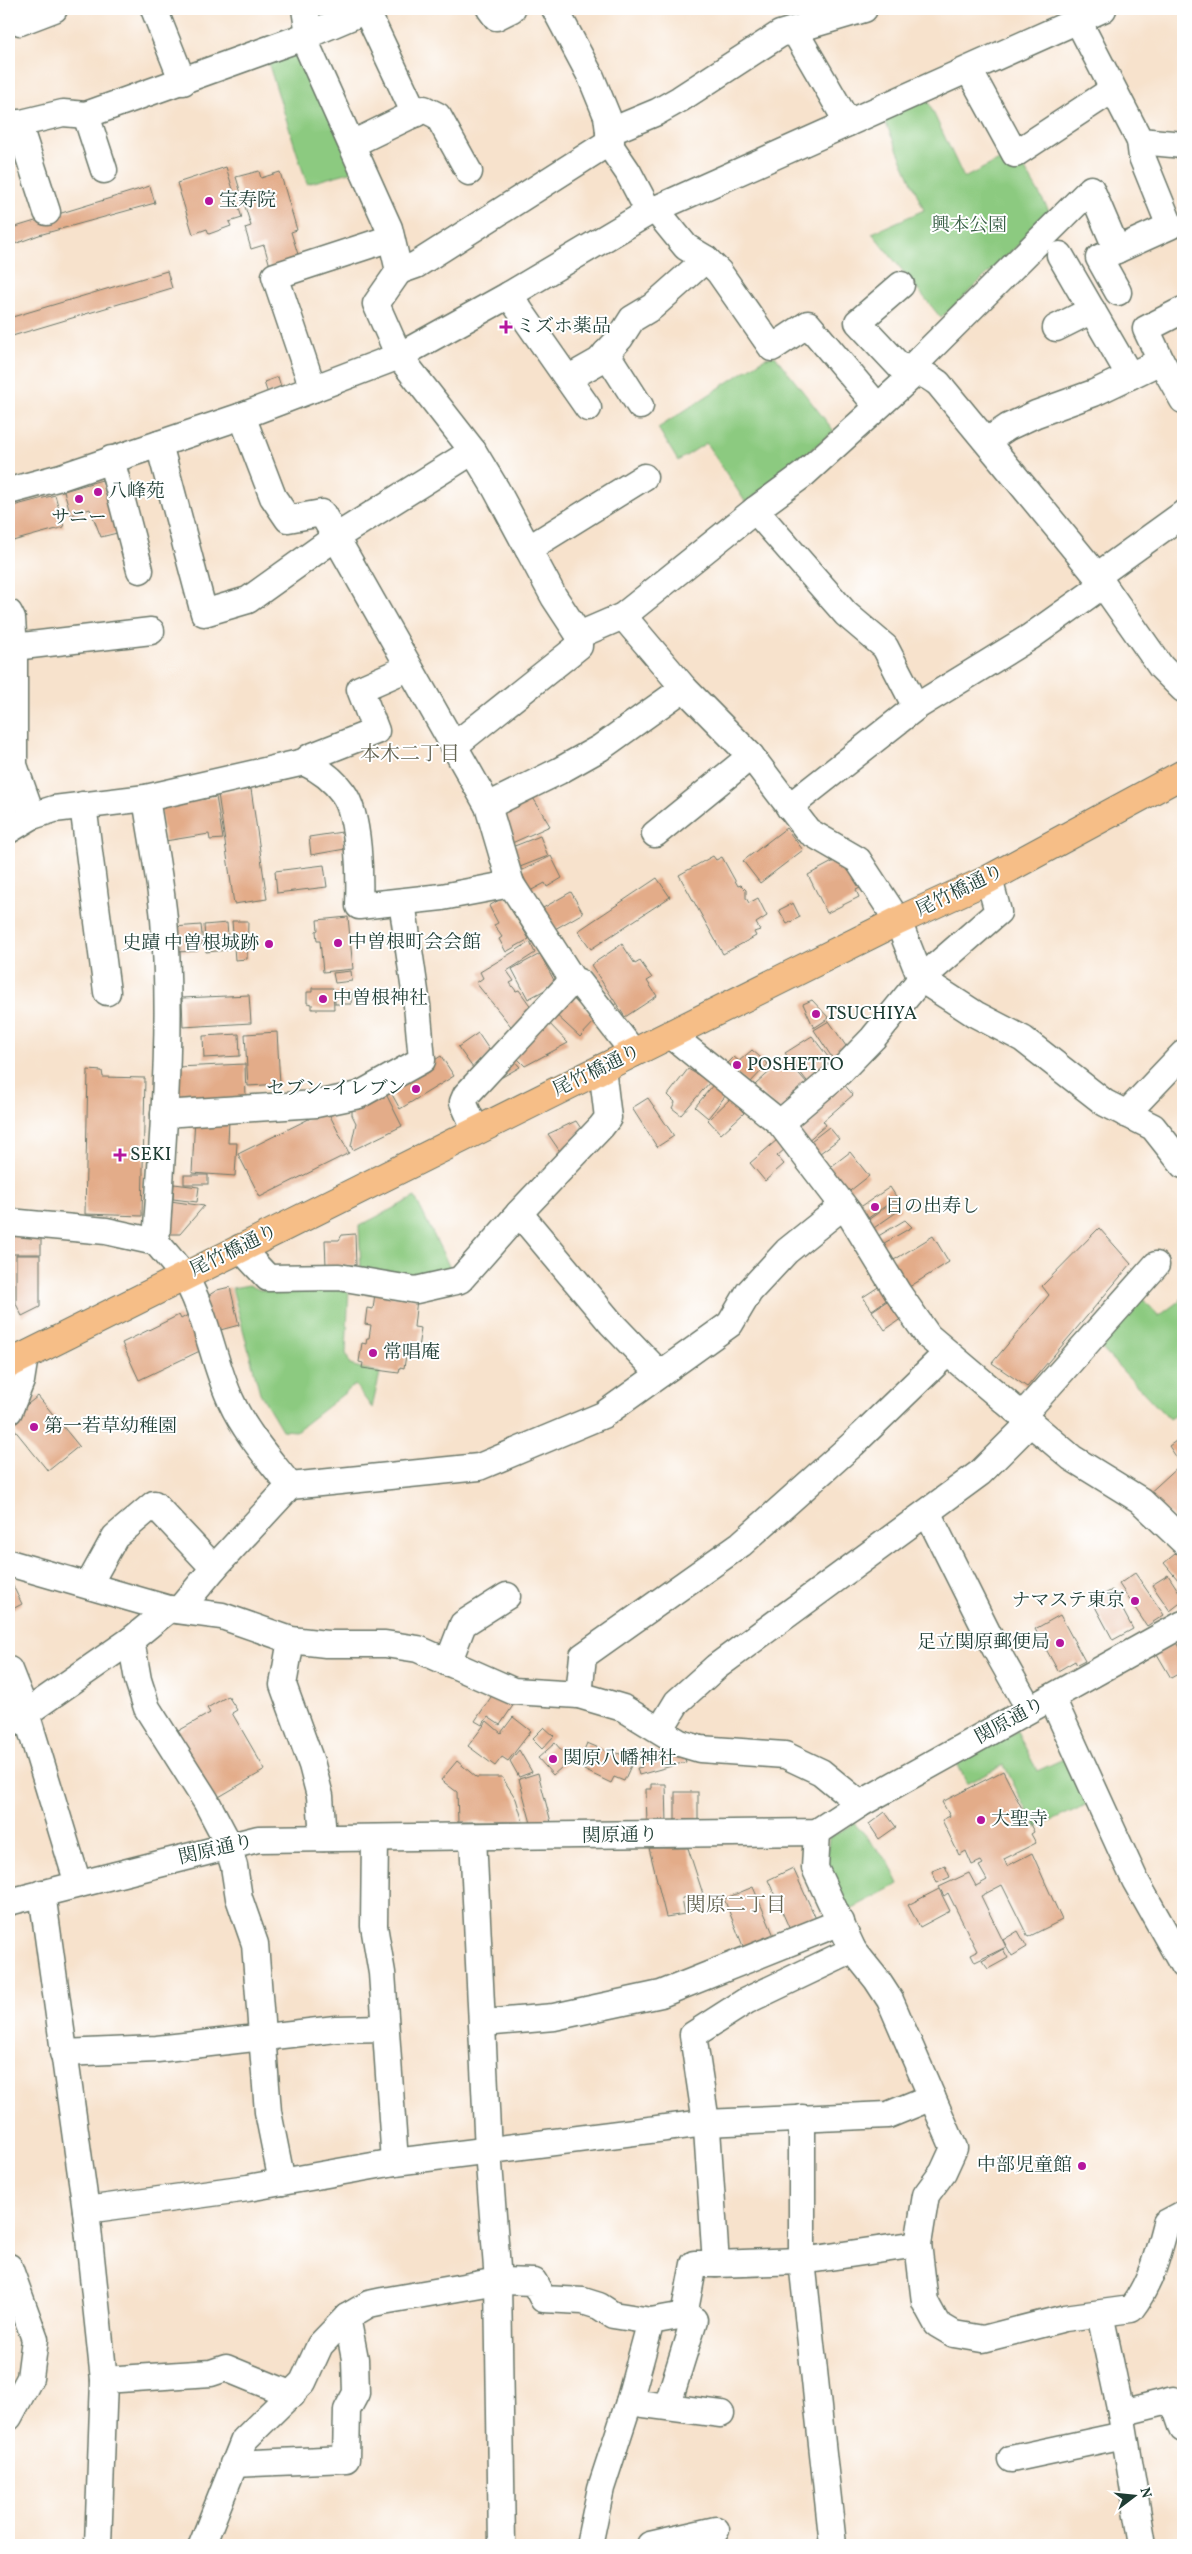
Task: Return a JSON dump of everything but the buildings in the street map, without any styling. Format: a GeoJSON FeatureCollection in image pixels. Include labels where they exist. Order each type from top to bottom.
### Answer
{"type":"FeatureCollection","features":[{"type":"Feature","properties":{"kind":"main road","name":"尾竹橋通り"},"geometry":{"type":"LineString","coordinates":[[17,1360],[898,921],[989,879],[1183,774]]}},
{"type":"Feature","properties":{"kind":"street"},"geometry":{"type":"LineString","coordinates":[[20,22],[54,9]]}},
{"type":"Feature","properties":{"kind":"street"},"geometry":{"type":"LineString","coordinates":[[154,9],[183,82]]}},
{"type":"Feature","properties":{"kind":"street"},"geometry":{"type":"LineString","coordinates":[[305,9],[306,36],[389,228],[399,271]]}},
{"type":"Feature","properties":{"kind":"street"},"geometry":{"type":"LineString","coordinates":[[47,212],[14,124],[63,112],[86,116],[306,36],[368,9],[414,114]]}},
{"type":"Feature","properties":{"kind":"street"},"geometry":{"type":"LineString","coordinates":[[490,9],[496,18],[512,9]]}},
{"type":"Feature","properties":{"kind":"street"},"geometry":{"type":"LineString","coordinates":[[555,9],[591,76],[607,116],[612,147],[652,210],[686,247],[706,259],[719,272],[772,348],[808,324],[877,406]]}},
{"type":"Feature","properties":{"kind":"street"},"geometry":{"type":"LineString","coordinates":[[455,745],[579,646],[579,635],[554,597],[496,489],[473,452],[400,356],[376,304],[399,271],[416,265],[610,136],[680,99],[799,21],[864,9]]}},
{"type":"Feature","properties":{"kind":"street"},"geometry":{"type":"LineString","coordinates":[[9,491],[61,477],[242,416],[400,356],[509,295],[652,210],[969,70],[1074,15],[1103,9]]}},
{"type":"Feature","properties":{"kind":"street"},"geometry":{"type":"LineString","coordinates":[[1074,15],[1140,141],[1142,157],[1170,226],[1099,258],[1118,292]]}},
{"type":"Feature","properties":{"kind":"street"},"geometry":{"type":"LineString","coordinates":[[799,21],[848,122]]}},
{"type":"Feature","properties":{"kind":"street"},"geometry":{"type":"LineString","coordinates":[[969,70],[1014,154],[1112,90]]}},
{"type":"Feature","properties":{"kind":"street"},"geometry":{"type":"LineString","coordinates":[[352,144],[424,110],[438,116],[468,172]]}},
{"type":"Feature","properties":{"kind":"street"},"geometry":{"type":"LineString","coordinates":[[86,116],[104,170]]}},
{"type":"Feature","properties":{"kind":"street"},"geometry":{"type":"LineString","coordinates":[[1140,141],[1183,145]]}},
{"type":"Feature","properties":{"kind":"street"},"geometry":{"type":"LineString","coordinates":[[913,375],[912,367],[1091,189],[1117,250]]}},
{"type":"Feature","properties":{"kind":"street"},"geometry":{"type":"LineString","coordinates":[[313,389],[275,276],[391,238]]}},
{"type":"Feature","properties":{"kind":"street"},"geometry":{"type":"LineString","coordinates":[[1060,255],[1130,376]]}},
{"type":"Feature","properties":{"kind":"street"},"geometry":{"type":"LineString","coordinates":[[569,378],[599,361],[632,319],[652,306],[706,259]]}},
{"type":"Feature","properties":{"kind":"street"},"geometry":{"type":"LineString","coordinates":[[901,285],[858,322],[904,371],[913,375],[925,374],[938,383],[1100,580],[1161,667],[1183,689]]}},
{"type":"Feature","properties":{"kind":"street"},"geometry":{"type":"LineString","coordinates":[[509,295],[553,360],[569,378],[588,408]]}},
{"type":"Feature","properties":{"kind":"street"},"geometry":{"type":"LineString","coordinates":[[1056,328],[1092,310]]}},
{"type":"Feature","properties":{"kind":"street"},"geometry":{"type":"LineString","coordinates":[[1183,310],[1146,329],[1183,400]]}},
{"type":"Feature","properties":{"kind":"street"},"geometry":{"type":"LineString","coordinates":[[606,353],[640,406]]}},
{"type":"Feature","properties":{"kind":"street"},"geometry":{"type":"LineString","coordinates":[[987,441],[1036,414],[1094,393],[1161,361]]}},
{"type":"Feature","properties":{"kind":"street"},"geometry":{"type":"LineString","coordinates":[[579,635],[623,616],[754,510],[804,474],[913,375]]}},
{"type":"Feature","properties":{"kind":"street"},"geometry":{"type":"LineString","coordinates":[[242,416],[273,497],[288,519],[322,513],[408,668],[455,745],[488,806],[511,884],[573,980],[579,982],[634,1053]]}},
{"type":"Feature","properties":{"kind":"street"},"geometry":{"type":"LineString","coordinates":[[159,444],[204,613],[248,600],[336,537],[473,452]]}},
{"type":"Feature","properties":{"kind":"street"},"geometry":{"type":"LineString","coordinates":[[111,459],[140,570]]}},
{"type":"Feature","properties":{"kind":"street"},"geometry":{"type":"LineString","coordinates":[[528,549],[644,477]]}},
{"type":"Feature","properties":{"kind":"street"},"geometry":{"type":"LineString","coordinates":[[754,510],[846,614],[885,647],[916,707]]}},
{"type":"Feature","properties":{"kind":"street"},"geometry":{"type":"LineString","coordinates":[[788,807],[916,707],[1030,637],[1183,514]]}},
{"type":"Feature","properties":{"kind":"street"},"geometry":{"type":"LineString","coordinates":[[9,613],[12,619],[14,646],[14,765],[32,816]]}},
{"type":"Feature","properties":{"kind":"street"},"geometry":{"type":"LineString","coordinates":[[623,616],[684,688],[751,756],[808,831],[858,860],[898,921],[921,979],[975,1014],[1022,1039],[1105,1103],[1153,1127],[1183,1165]]}},
{"type":"Feature","properties":{"kind":"street"},"geometry":{"type":"LineString","coordinates":[[14,646],[150,631]]}},
{"type":"Feature","properties":{"kind":"street"},"geometry":{"type":"LineString","coordinates":[[9,830],[32,816],[82,804],[146,798],[304,762],[310,757],[376,731],[360,689],[408,668]]}},
{"type":"Feature","properties":{"kind":"street"},"geometry":{"type":"LineString","coordinates":[[488,806],[559,771],[600,748],[684,688]]}},
{"type":"Feature","properties":{"kind":"street"},"geometry":{"type":"LineString","coordinates":[[655,834],[751,756]]}},
{"type":"Feature","properties":{"kind":"street"},"geometry":{"type":"LineString","coordinates":[[304,762],[320,770],[344,793],[352,819],[359,856],[359,906],[442,897],[511,884]]}},
{"type":"Feature","properties":{"kind":"street"},"geometry":{"type":"LineString","coordinates":[[146,798],[164,918],[166,1003],[164,1114],[156,1242]]}},
{"type":"Feature","properties":{"kind":"street"},"geometry":{"type":"LineString","coordinates":[[82,804],[107,992]]}},
{"type":"Feature","properties":{"kind":"street"},"geometry":{"type":"LineString","coordinates":[[780,1123],[840,1072],[872,1038],[921,979],[998,912],[989,879]]}},
{"type":"Feature","properties":{"kind":"street"},"geometry":{"type":"LineString","coordinates":[[164,1114],[316,1104],[359,1095],[422,1060],[418,1005],[402,902]]}},
{"type":"Feature","properties":{"kind":"street"},"geometry":{"type":"LineString","coordinates":[[476,1131],[464,1102],[466,1096],[573,980]]}},
{"type":"Feature","properties":{"kind":"street"},"geometry":{"type":"LineString","coordinates":[[671,1035],[780,1123],[843,1206],[928,1336],[1072,1458],[1140,1500],[1183,1542]]}},
{"type":"Feature","properties":{"kind":"street"},"geometry":{"type":"LineString","coordinates":[[1126,1114],[1183,1054]]}},
{"type":"Feature","properties":{"kind":"street"},"geometry":{"type":"LineString","coordinates":[[240,1248],[268,1278],[339,1277],[416,1290],[460,1280],[519,1213],[608,1118],[602,1068]]}},
{"type":"Feature","properties":{"kind":"street"},"geometry":{"type":"LineString","coordinates":[[17,1719],[174,1610],[290,1486],[479,1467],[603,1415],[730,1324],[749,1292],[787,1252],[843,1206]]}},
{"type":"Feature","properties":{"kind":"street"},"geometry":{"type":"LineString","coordinates":[[519,1213],[611,1322],[660,1374]]}},
{"type":"Feature","properties":{"kind":"street"},"geometry":{"type":"LineString","coordinates":[[9,1222],[106,1231],[156,1242],[184,1276],[196,1302],[217,1369],[231,1403],[248,1432],[290,1486]]}},
{"type":"Feature","properties":{"kind":"street"},"geometry":{"type":"LineString","coordinates":[[660,1730],[678,1702],[716,1666],[928,1514],[980,1473],[1156,1265]]}},
{"type":"Feature","properties":{"kind":"street"},"geometry":{"type":"LineString","coordinates":[[579,1695],[583,1656],[741,1544],[853,1444],[947,1353]]}},
{"type":"Feature","properties":{"kind":"street"},"geometry":{"type":"LineString","coordinates":[[9,1411],[21,1381],[17,1360]]}},
{"type":"Feature","properties":{"kind":"street"},"geometry":{"type":"LineString","coordinates":[[89,1584],[115,1537],[154,1504],[214,1568]]}},
{"type":"Feature","properties":{"kind":"street"},"geometry":{"type":"LineString","coordinates":[[928,1514],[995,1648],[1026,1703]]}},
{"type":"Feature","properties":{"kind":"street"},"geometry":{"type":"LineString","coordinates":[[9,1563],[89,1584],[174,1610],[222,1616],[291,1640],[326,1644],[385,1644],[418,1649],[513,1691],[579,1695],[623,1708],[680,1743],[700,1749],[785,1755],[821,1772],[860,1804]]}},
{"type":"Feature","properties":{"kind":"street"},"geometry":{"type":"LineString","coordinates":[[448,1663],[463,1624],[506,1596]]}},
{"type":"Feature","properties":{"kind":"street","name":"関原通り"},"geometry":{"type":"LineString","coordinates":[[9,1902],[228,1845],[258,1839],[817,1832],[860,1804],[1052,1698],[1181,1630]]}},
{"type":"Feature","properties":{"kind":"street"},"geometry":{"type":"LineString","coordinates":[[131,1640],[138,1680],[147,1708],[206,1801],[228,1845],[239,1898],[256,1944],[268,2112],[282,2182]]}},
{"type":"Feature","properties":{"kind":"street"},"geometry":{"type":"LineString","coordinates":[[291,1640],[283,1685],[320,1796],[322,1838]]}},
{"type":"Feature","properties":{"kind":"street"},"geometry":{"type":"LineString","coordinates":[[9,1670],[17,1719],[78,1884]]}},
{"type":"Feature","properties":{"kind":"street"},"geometry":{"type":"LineString","coordinates":[[1052,1698],[1135,1880],[1183,1965]]}},
{"type":"Feature","properties":{"kind":"street"},"geometry":{"type":"LineString","coordinates":[[817,1832],[815,1868],[853,1950],[890,2000],[954,2148],[943,2172],[926,2195],[918,2244],[925,2302],[937,2324],[954,2334],[983,2339],[1065,2318],[1131,2309],[1143,2293],[1155,2265],[1166,2223],[1183,2214]]}},
{"type":"Feature","properties":{"kind":"street"},"geometry":{"type":"LineString","coordinates":[[474,1837],[488,2151],[498,2282],[502,2545]]}},
{"type":"Feature","properties":{"kind":"street"},"geometry":{"type":"LineString","coordinates":[[376,1838],[374,1926],[382,1973],[395,2162]]}},
{"type":"Feature","properties":{"kind":"street"},"geometry":{"type":"LineString","coordinates":[[42,1893],[86,2210],[104,2380],[98,2545]]}},
{"type":"Feature","properties":{"kind":"street"},"geometry":{"type":"LineString","coordinates":[[483,2023],[554,2017],[661,1994],[841,1922]]}},
{"type":"Feature","properties":{"kind":"street"},"geometry":{"type":"LineString","coordinates":[[716,2264],[705,2123],[693,2035],[746,2002],[853,1950]]}},
{"type":"Feature","properties":{"kind":"street"},"geometry":{"type":"LineString","coordinates":[[63,2053],[157,2049],[336,2029],[385,2028]]}},
{"type":"Feature","properties":{"kind":"street"},"geometry":{"type":"LineString","coordinates":[[86,2210],[282,2182],[395,2162],[705,2123],[888,2115],[932,2097]]}},
{"type":"Feature","properties":{"kind":"street"},"geometry":{"type":"LineString","coordinates":[[802,2118],[802,2261],[833,2545]]}},
{"type":"Feature","properties":{"kind":"street"},"geometry":{"type":"LineString","coordinates":[[684,2315],[694,2264],[802,2261],[918,2244]]}},
{"type":"Feature","properties":{"kind":"street"},"geometry":{"type":"LineString","coordinates":[[9,2267],[35,2339],[30,2378],[9,2417]]}},
{"type":"Feature","properties":{"kind":"street"},"geometry":{"type":"LineString","coordinates":[[202,2545],[244,2440],[292,2395],[303,2382],[320,2345],[347,2317],[376,2302],[498,2282],[534,2282],[543,2299],[583,2301],[599,2306],[613,2315],[651,2321],[684,2315],[694,2320],[667,2407]]}},
{"type":"Feature","properties":{"kind":"street"},"geometry":{"type":"LineString","coordinates":[[1100,2314],[1143,2545]]}},
{"type":"Feature","properties":{"kind":"street"},"geometry":{"type":"LineString","coordinates":[[233,2464],[346,2459],[347,2410],[356,2393],[355,2358],[347,2317]]}},
{"type":"Feature","properties":{"kind":"street"},"geometry":{"type":"LineString","coordinates":[[589,2545],[601,2488],[629,2402],[651,2321]]}},
{"type":"Feature","properties":{"kind":"street"},"geometry":{"type":"LineString","coordinates":[[104,2380],[211,2372],[226,2368],[292,2395]]}},
{"type":"Feature","properties":{"kind":"street"},"geometry":{"type":"LineString","coordinates":[[1011,2459],[1122,2424],[1173,2400],[1183,2429]]}},
{"type":"Feature","properties":{"kind":"street"},"geometry":{"type":"LineString","coordinates":[[629,2402],[721,2414]]}},
{"type":"Feature","properties":{"kind":"street"},"geometry":{"type":"LineString","coordinates":[[650,2545],[716,2530]]}},
{"type":"Feature","properties":{"kind":"green space"},"geometry":{"type":"Polygon","coordinates":[[[299,45],[357,170],[307,184],[266,56],[299,45]]]}},
{"type":"Feature","properties":{"kind":"green space","name":"興本公園"},"geometry":{"type":"Polygon","coordinates":[[[926,97],[964,178],[1011,154],[1019,159],[1051,214],[941,318],[872,233],[924,210],[883,117],[926,97]]]}},
{"type":"Feature","properties":{"kind":"green space"},"geometry":{"type":"Polygon","coordinates":[[[775,356],[834,431],[746,503],[706,443],[678,461],[658,428],[765,358],[775,356]]]}},
{"type":"Feature","properties":{"kind":"green space"},"geometry":{"type":"Polygon","coordinates":[[[415,1197],[451,1270],[424,1278],[361,1270],[359,1226],[415,1197]]]}},
{"type":"Feature","properties":{"kind":"green space"},"geometry":{"type":"Polygon","coordinates":[[[249,1285],[260,1290],[349,1286],[346,1353],[350,1365],[380,1373],[372,1408],[355,1385],[296,1431],[282,1430],[260,1393],[232,1288],[249,1285]]]}},
{"type":"Feature","properties":{"kind":"green space"},"geometry":{"type":"Polygon","coordinates":[[[1141,1297],[1159,1316],[1183,1298],[1183,1410],[1169,1419],[1098,1345],[1141,1297]]]}},
{"type":"Feature","properties":{"kind":"green space"},"geometry":{"type":"Polygon","coordinates":[[[1017,1731],[1037,1771],[1068,1757],[1090,1803],[1036,1828],[1004,1765],[967,1784],[957,1763],[1017,1731]]]}},
{"type":"Feature","properties":{"kind":"green space"},"geometry":{"type":"Polygon","coordinates":[[[854,1823],[889,1863],[899,1884],[845,1912],[825,1868],[829,1838],[854,1823]]]}},
{"type":"Feature","properties":{"kind":"place","name":"宝寿院"},"geometry":{"type":"Point","coordinates":[209,201]}},
{"type":"Feature","properties":{"kind":"place","name":"ミズホ薬品"},"geometry":{"type":"Point","coordinates":[506,327]}},
{"type":"Feature","properties":{"kind":"place","name":"八峰苑"},"geometry":{"type":"Point","coordinates":[98,492]}},
{"type":"Feature","properties":{"kind":"place","name":"サニー"},"geometry":{"type":"Point","coordinates":[79,499]}},
{"type":"Feature","properties":{"kind":"place","name":"中曽根町会会館"},"geometry":{"type":"Point","coordinates":[338,943]}},
{"type":"Feature","properties":{"kind":"place","name":"史蹟 中曽根城跡"},"geometry":{"type":"Point","coordinates":[269,944]}},
{"type":"Feature","properties":{"kind":"place","name":"中曽根神社"},"geometry":{"type":"Point","coordinates":[323,999]}},
{"type":"Feature","properties":{"kind":"place","name":"TSUCHIYA"},"geometry":{"type":"Point","coordinates":[816,1014]}},
{"type":"Feature","properties":{"kind":"place","name":"POSHETTO"},"geometry":{"type":"Point","coordinates":[737,1065]}},
{"type":"Feature","properties":{"kind":"place","name":"セブン-イレブン"},"geometry":{"type":"Point","coordinates":[416,1089]}},
{"type":"Feature","properties":{"kind":"place","name":"SEKI"},"geometry":{"type":"Point","coordinates":[120,1155]}},
{"type":"Feature","properties":{"kind":"place","name":"日の出寿し"},"geometry":{"type":"Point","coordinates":[875,1207]}},
{"type":"Feature","properties":{"kind":"place","name":"常唱庵"},"geometry":{"type":"Point","coordinates":[373,1353]}},
{"type":"Feature","properties":{"kind":"place","name":"第一若草幼稚園"},"geometry":{"type":"Point","coordinates":[34,1427]}},
{"type":"Feature","properties":{"kind":"place","name":"ナマステ東京"},"geometry":{"type":"Point","coordinates":[1135,1601]}},
{"type":"Feature","properties":{"kind":"place","name":"足立関原郵便局"},"geometry":{"type":"Point","coordinates":[1060,1643]}},
{"type":"Feature","properties":{"kind":"place","name":"関原八幡神社"},"geometry":{"type":"Point","coordinates":[553,1759]}},
{"type":"Feature","properties":{"kind":"place","name":"大聖寺"},"geometry":{"type":"Point","coordinates":[981,1820]}},
{"type":"Feature","properties":{"kind":"place","name":"中部児童館"},"geometry":{"type":"Point","coordinates":[1082,2166]}},
{"type":"Feature","properties":{"kind":"district","name":"本木二丁目"},"geometry":{"type":"Point","coordinates":[410,755]}},
{"type":"Feature","properties":{"kind":"district","name":"関原二丁目"},"geometry":{"type":"Point","coordinates":[736,1906]}}]}
